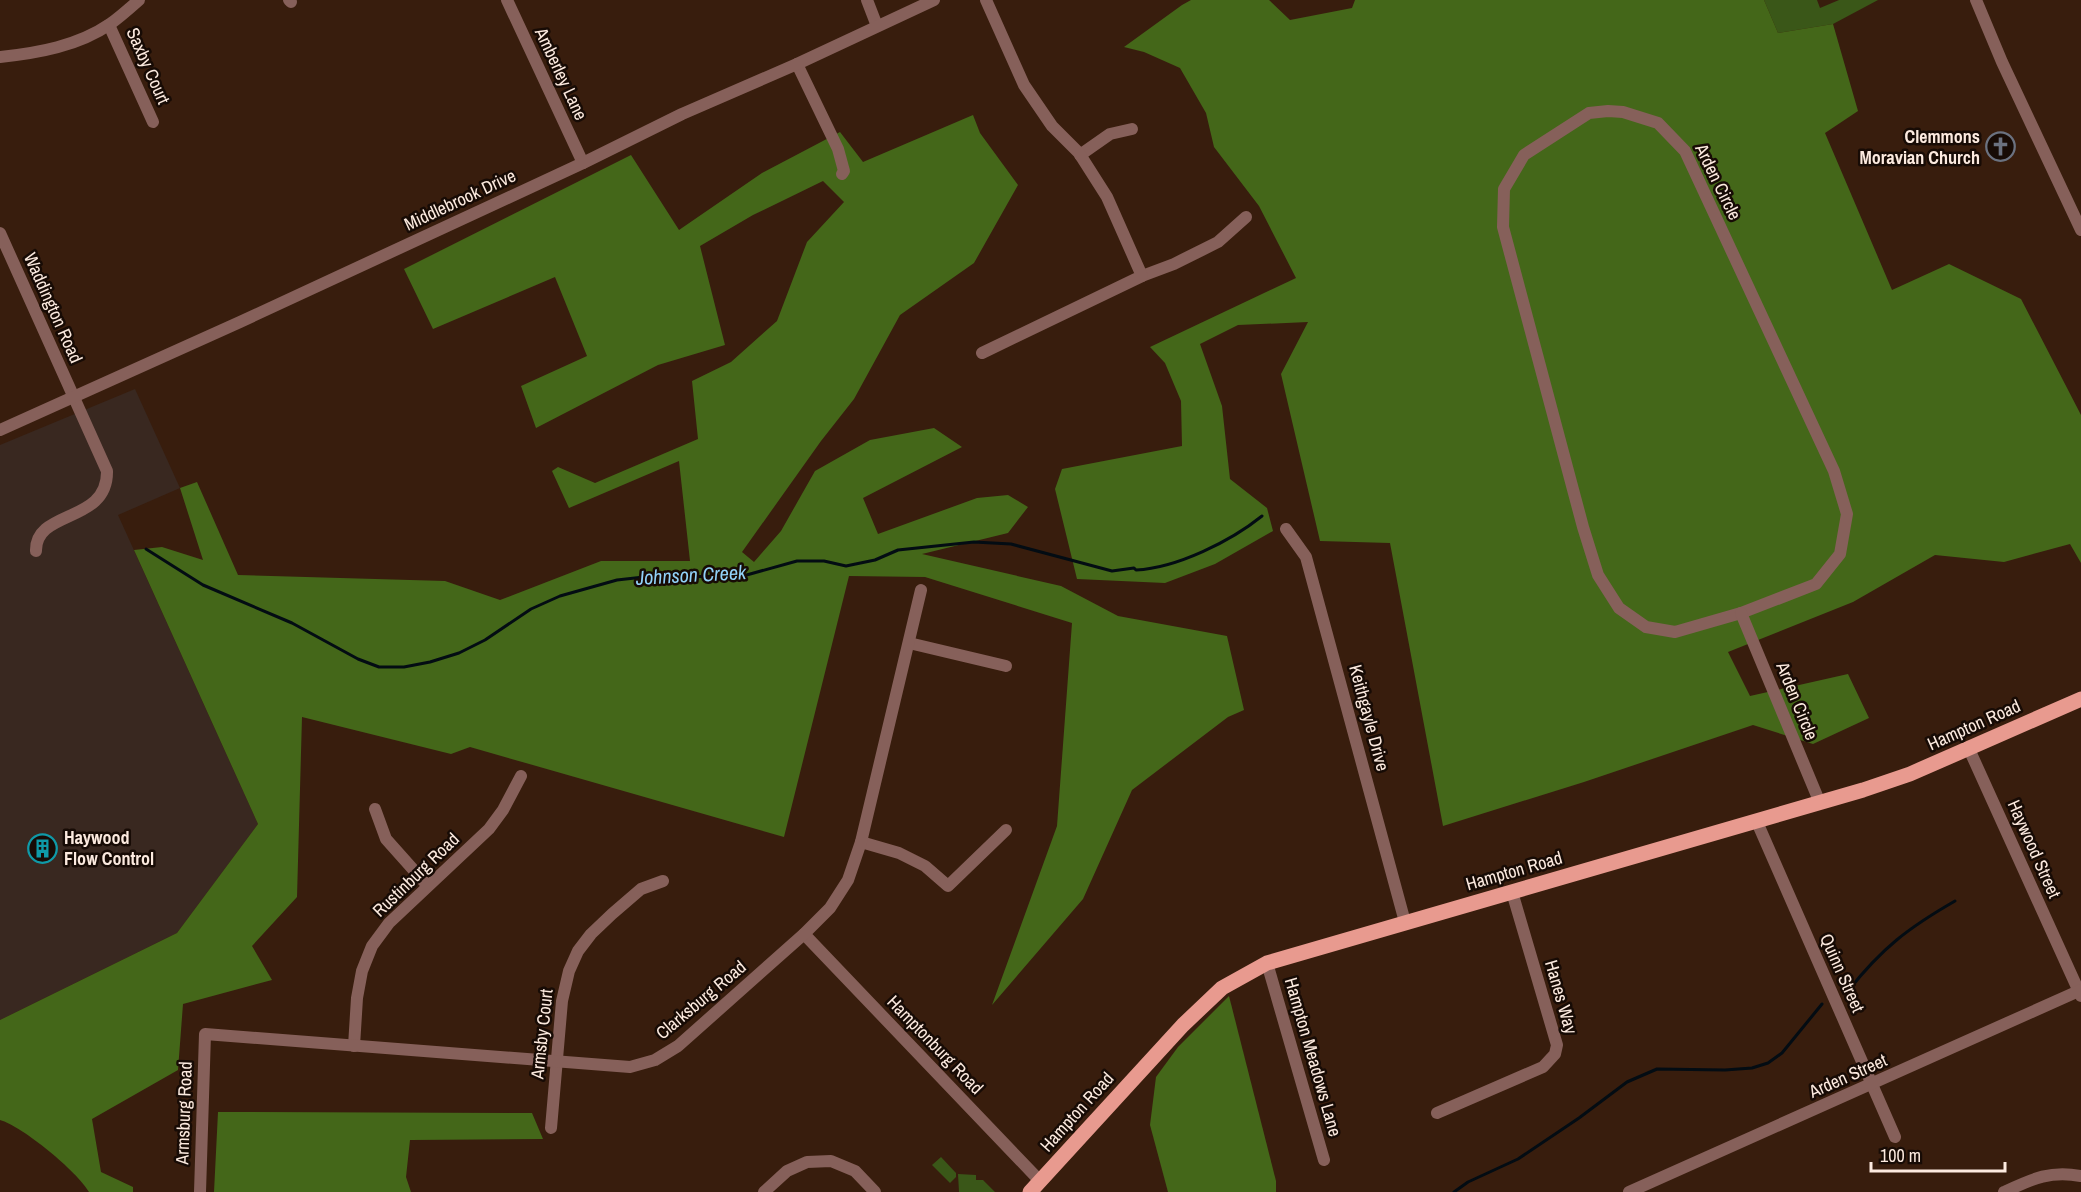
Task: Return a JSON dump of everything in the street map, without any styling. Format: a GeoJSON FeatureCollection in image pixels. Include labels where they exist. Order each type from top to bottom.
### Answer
{"type":"FeatureCollection","features":[{"type":"Feature","properties":{"kind":"main road","name":"Hampton Road"},"geometry":{"type":"LineString","coordinates":[[1035,1187],[1197,1012],[1222,988],[1267,963],[1757,822],[1910,774],[2081,699]]}},
{"type":"Feature","properties":{"kind":"street"},"geometry":{"type":"LineString","coordinates":[[0,57],[48,50],[74,42],[110,25],[139,0]]}},
{"type":"Feature","properties":{"kind":"street","name":"Amberley Lane"},"geometry":{"type":"LineString","coordinates":[[507,0],[583,163]]}},
{"type":"Feature","properties":{"kind":"street"},"geometry":{"type":"LineString","coordinates":[[867,0],[877,26]]}},
{"type":"Feature","properties":{"kind":"street","name":"Middlebrook Drive"},"geometry":{"type":"LineString","coordinates":[[0,430],[583,163],[682,114],[797,64],[934,0]]}},
{"type":"Feature","properties":{"kind":"street"},"geometry":{"type":"LineString","coordinates":[[986,0],[1024,86],[1052,126],[1080,155],[1107,197],[1142,276]]}},
{"type":"Feature","properties":{"kind":"street"},"geometry":{"type":"LineString","coordinates":[[1976,0],[2002,62],[2081,230]]}},
{"type":"Feature","properties":{"kind":"street","name":"Saxby Court"},"geometry":{"type":"LineString","coordinates":[[110,25],[153,122]]}},
{"type":"Feature","properties":{"kind":"street"},"geometry":{"type":"LineString","coordinates":[[797,64],[838,149],[844,171],[842,174]]}},
{"type":"Feature","properties":{"kind":"street","name":"Arden Circle"},"geometry":{"type":"LineString","coordinates":[[1623,112],[1658,123],[1685,151],[1834,471],[1847,514],[1840,554],[1816,584],[1741,613],[1675,632],[1646,627],[1619,608],[1599,575],[1583,527],[1503,227],[1504,189],[1524,155],[1556,132],[1589,113],[1623,112]]}},
{"type":"Feature","properties":{"kind":"street"},"geometry":{"type":"LineString","coordinates":[[1080,155],[1110,134],[1132,129]]}},
{"type":"Feature","properties":{"kind":"street"},"geometry":{"type":"LineString","coordinates":[[982,353],[1218,242],[1246,217]]}},
{"type":"Feature","properties":{"kind":"street","name":"Waddington Road"},"geometry":{"type":"LineString","coordinates":[[0,233],[105,465],[106,483],[101,495],[93,505],[49,526],[42,532],[36,551]]}},
{"type":"Feature","properties":{"kind":"street","name":"Keithgayle Drive"},"geometry":{"type":"LineString","coordinates":[[1286,529],[1306,557],[1309,566],[1405,922]]}},
{"type":"Feature","properties":{"kind":"street","name":"Clarksburg Road"},"geometry":{"type":"LineString","coordinates":[[204,1034],[630,1067],[655,1060],[678,1046],[804,934],[830,908],[848,879],[861,842],[921,590]]}},
{"type":"Feature","properties":{"kind":"street","name":"Arden Circle"},"geometry":{"type":"LineString","coordinates":[[1741,613],[1820,803]]}},
{"type":"Feature","properties":{"kind":"street"},"geometry":{"type":"LineString","coordinates":[[909,643],[1006,666]]}},
{"type":"Feature","properties":{"kind":"street","name":"Haywood Street"},"geometry":{"type":"LineString","coordinates":[[1969,749],[2080,993]]}},
{"type":"Feature","properties":{"kind":"street","name":"Rustinburg Road"},"geometry":{"type":"LineString","coordinates":[[354,1046],[357,998],[362,971],[372,946],[389,923],[427,885],[489,829],[503,810],[521,776]]}},
{"type":"Feature","properties":{"kind":"street"},"geometry":{"type":"LineString","coordinates":[[375,809],[386,839],[427,885]]}},
{"type":"Feature","properties":{"kind":"street","name":"Quinn Street"},"geometry":{"type":"LineString","coordinates":[[1757,822],[1895,1137]]}},
{"type":"Feature","properties":{"kind":"street"},"geometry":{"type":"LineString","coordinates":[[861,842],[900,853],[925,866],[948,886],[1006,830]]}},
{"type":"Feature","properties":{"kind":"street","name":"Armsby Court"},"geometry":{"type":"LineString","coordinates":[[551,1128],[562,1001],[569,971],[578,951],[591,934],[641,889],[663,881]]}},
{"type":"Feature","properties":{"kind":"street","name":"Hanes Way"},"geometry":{"type":"LineString","coordinates":[[1437,1113],[1543,1067],[1555,1054],[1557,1045],[1512,892]]}},
{"type":"Feature","properties":{"kind":"street","name":"Hamptonburg Road"},"geometry":{"type":"LineString","coordinates":[[804,934],[1035,1187]]}},
{"type":"Feature","properties":{"kind":"street","name":"Hampton Meadows Lane"},"geometry":{"type":"LineString","coordinates":[[1267,963],[1324,1160]]}},
{"type":"Feature","properties":{"kind":"street","name":"Arden Street"},"geometry":{"type":"LineString","coordinates":[[1629,1192],[2080,993]]}},
{"type":"Feature","properties":{"kind":"street","name":"Armsburg Road"},"geometry":{"type":"LineString","coordinates":[[200,1192],[204,1034]]}},
{"type":"Feature","properties":{"kind":"street"},"geometry":{"type":"LineString","coordinates":[[764,1192],[787,1171],[807,1162],[831,1161],[855,1171],[875,1192]]}},
{"type":"Feature","properties":{"kind":"street"},"geometry":{"type":"LineString","coordinates":[[2004,1192],[2045,1175],[2081,1176]]}},
{"type":"Feature","properties":{"kind":"shaded area"},"geometry":{"type":"Polygon","coordinates":[[[135,389],[180,488],[118,515],[258,824],[177,933],[0,1020],[0,445],[135,389]]]}},
{"type":"Feature","properties":{"kind":"green space"},"geometry":{"type":"Polygon","coordinates":[[[1191,0],[1269,0],[1290,20],[1352,8],[1355,0],[1764,0],[1778,33],[1833,24],[1858,111],[1825,133],[1892,290],[1949,264],[2021,299],[2081,415],[2081,563],[2070,544],[2004,562],[1935,555],[1853,602],[1728,652],[1750,696],[1848,674],[1869,718],[1813,744],[1753,725],[1584,782],[1443,826],[1390,543],[1320,541],[1281,374],[1308,322],[1238,325],[1200,344],[1222,406],[1230,479],[1267,508],[1273,531],[1215,564],[1165,583],[1077,579],[1055,489],[1062,469],[1182,446],[1181,401],[1165,363],[1150,347],[1296,278],[1259,206],[1214,147],[1206,113],[1180,68],[1144,52],[1124,47],[1191,0]]]}},
{"type":"Feature","properties":{"kind":"green space"},"geometry":{"type":"Polygon","coordinates":[[[1764,0],[1817,0],[1820,8],[1839,0],[1878,0],[1833,24],[1778,33],[1764,0]]]}},
{"type":"Feature","properties":{"kind":"green space"},"geometry":{"type":"Polygon","coordinates":[[[973,115],[980,133],[1018,185],[974,263],[900,315],[854,399],[821,441],[742,552],[754,562],[781,531],[815,471],[870,440],[934,428],[962,447],[863,498],[878,534],[977,498],[1008,495],[1028,507],[1008,533],[922,554],[1061,586],[1118,616],[1227,636],[1244,710],[1228,717],[1132,790],[1083,899],[992,1005],[1057,826],[1072,623],[925,577],[849,576],[784,837],[470,747],[451,754],[302,717],[297,897],[252,946],[272,980],[183,1004],[178,1070],[92,1119],[101,1172],[133,1187],[133,1192],[89,1192],[74,1173],[49,1151],[22,1131],[0,1120],[0,1020],[177,933],[258,824],[134,550],[162,547],[203,560],[180,488],[197,482],[238,575],[445,581],[500,600],[601,561],[690,561],[679,461],[569,508],[552,471],[558,467],[595,483],[698,439],[692,381],[731,362],[777,321],[807,242],[844,202],[823,181],[753,215],[700,246],[725,345],[658,365],[536,428],[521,386],[587,356],[555,277],[433,329],[404,269],[631,155],[679,230],[762,173],[840,132],[863,162],[973,115]]]}},
{"type":"Feature","properties":{"kind":"green space"},"geometry":{"type":"Polygon","coordinates":[[[1229,996],[1276,1181],[1276,1192],[1168,1192],[1150,1125],[1156,1077],[1178,1047],[1229,996]]]}},
{"type":"Feature","properties":{"kind":"green space"},"geometry":{"type":"Polygon","coordinates":[[[218,1112],[532,1113],[543,1139],[410,1140],[406,1177],[411,1192],[214,1192],[218,1112]]]}},
{"type":"Feature","properties":{"kind":"green space"},"geometry":{"type":"Polygon","coordinates":[[[941,1157],[956,1173],[956,1177],[950,1183],[932,1165],[941,1157]]]}},
{"type":"Feature","properties":{"kind":"green space"},"geometry":{"type":"Polygon","coordinates":[[[958,1174],[976,1175],[976,1180],[983,1180],[995,1192],[959,1192],[958,1174]]]}},
{"type":"Feature","properties":{"kind":"waterway","name":"Johnson Creek"},"geometry":{"type":"LineString","coordinates":[[146,549],[203,585],[292,623],[358,659],[379,667],[404,667],[459,653],[485,640],[531,609],[560,596],[617,580],[662,575],[663,577],[743,576],[797,561],[824,561],[846,566],[875,560],[898,550],[974,542],[1011,544],[1112,571],[1134,568],[1136,570],[1169,564],[1203,552],[1235,535],[1262,516]]}},
{"type":"Feature","properties":{"kind":"waterway"},"geometry":{"type":"LineString","coordinates":[[1848,991],[1872,963],[1897,940],[1923,920],[1955,901]]}},
{"type":"Feature","properties":{"kind":"waterway"},"geometry":{"type":"LineString","coordinates":[[1454,1192],[1468,1182],[1518,1159],[1627,1082],[1657,1069],[1725,1070],[1752,1068],[1768,1063],[1782,1053],[1822,1004]]}},
{"type":"Feature","properties":{"kind":"place","name":"Clemmons Moravian Church"},"geometry":{"type":"Point","coordinates":[2001,147]}},
{"type":"Feature","properties":{"kind":"place","name":"Haywood Flow Control"},"geometry":{"type":"Point","coordinates":[43,848]}}]}
